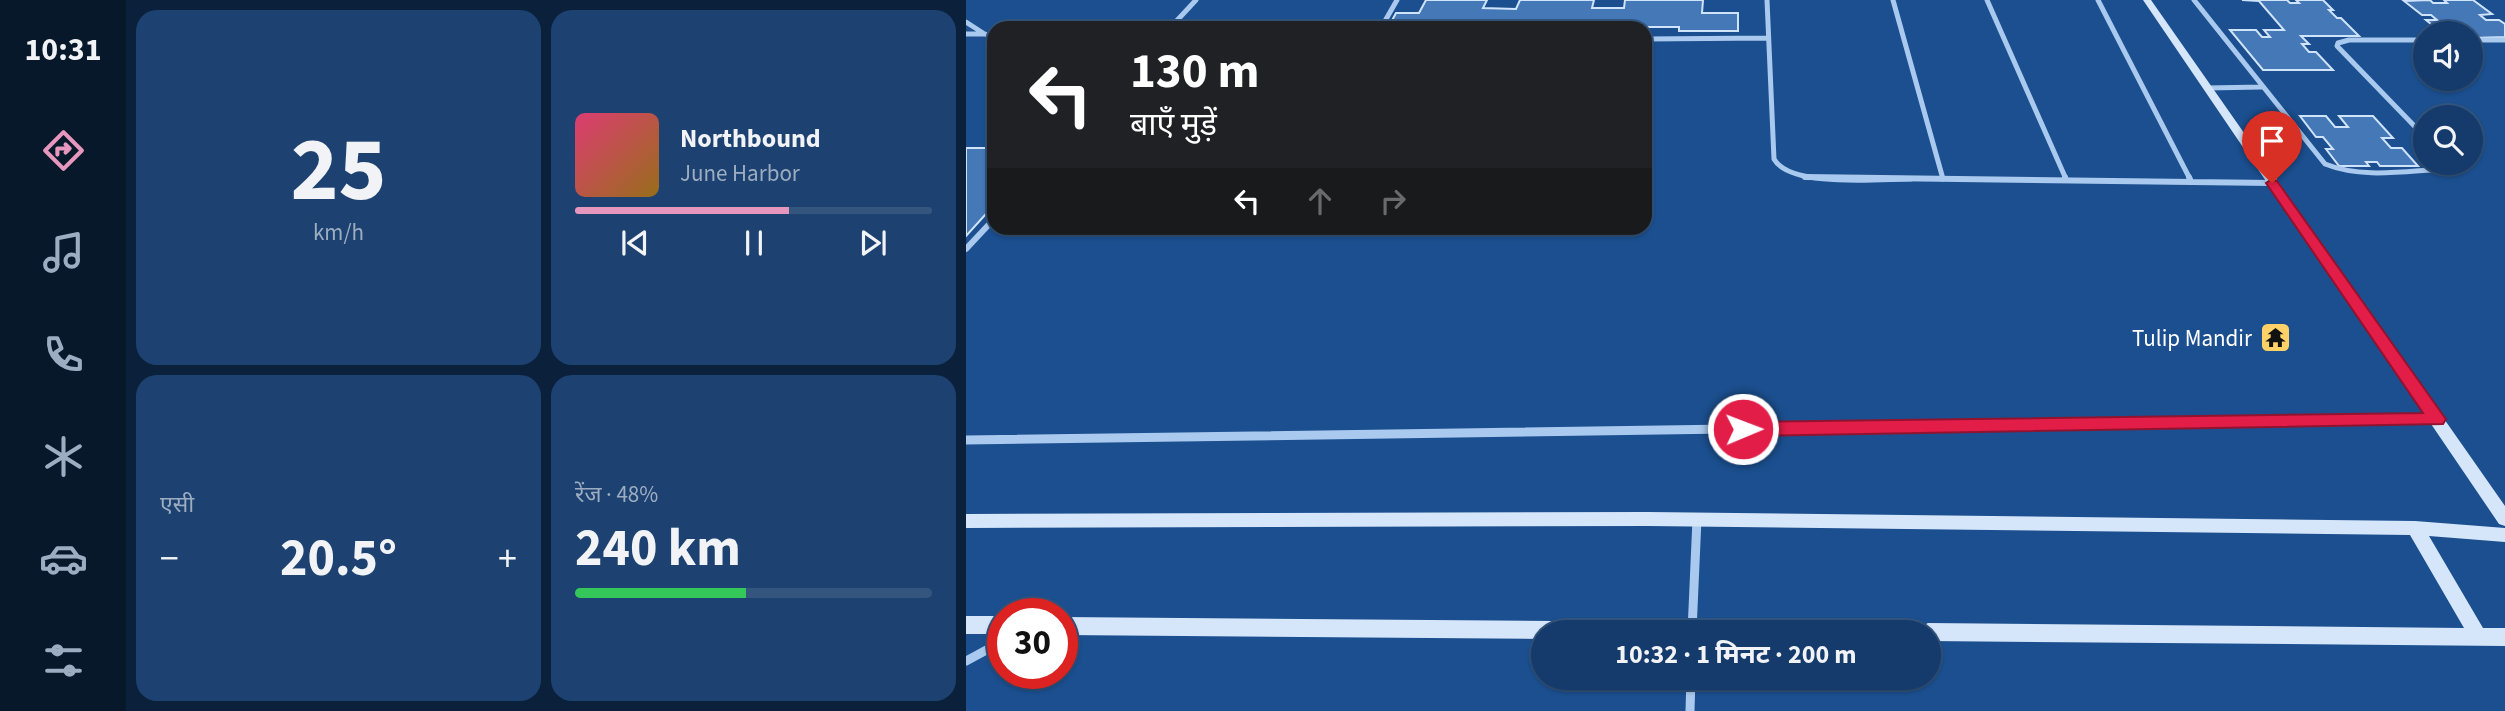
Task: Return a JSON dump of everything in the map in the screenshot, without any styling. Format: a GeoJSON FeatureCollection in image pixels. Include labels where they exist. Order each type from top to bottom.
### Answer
{"type":"FeatureCollection","features":[{"type":"Feature","properties":{"kind":"street"},"geometry":{"type":"LineString","coordinates":[[1176,21],[1196,0]]}},
{"type":"Feature","properties":{"kind":"street"},"geometry":{"type":"LineString","coordinates":[[1385,21],[1396,0]]}},
{"type":"Feature","properties":{"kind":"street"},"geometry":{"type":"LineString","coordinates":[[1767,0],[1774,159],[1778,167],[1791,175],[1810,178],[2272,183]]}},
{"type":"Feature","properties":{"kind":"street"},"geometry":{"type":"LineString","coordinates":[[1893,0],[1943,179]]}},
{"type":"Feature","properties":{"kind":"street"},"geometry":{"type":"LineString","coordinates":[[1987,0],[2066,180]]}},
{"type":"Feature","properties":{"kind":"street"},"geometry":{"type":"LineString","coordinates":[[2098,0],[2191,182]]}},
{"type":"Feature","properties":{"kind":"street"},"geometry":{"type":"LineString","coordinates":[[2147,0],[2505,519]]}},
{"type":"Feature","properties":{"kind":"street"},"geometry":{"type":"LineString","coordinates":[[2194,0],[2319,157],[2335,169],[2358,172],[2413,170]]}},
{"type":"Feature","properties":{"kind":"street"},"geometry":{"type":"LineString","coordinates":[[966,22],[985,34]]}},
{"type":"Feature","properties":{"kind":"street"},"geometry":{"type":"LineString","coordinates":[[966,33],[985,34]]}},
{"type":"Feature","properties":{"kind":"street"},"geometry":{"type":"LineString","coordinates":[[1652,39],[1768,38]]}},
{"type":"Feature","properties":{"kind":"street"},"geometry":{"type":"LineString","coordinates":[[2413,40],[2349,40],[2338,43],[2337,46],[2413,125]]}},
{"type":"Feature","properties":{"kind":"street"},"geometry":{"type":"LineString","coordinates":[[2483,40],[2505,40]]}},
{"type":"Feature","properties":{"kind":"street"},"geometry":{"type":"LineString","coordinates":[[2207,88],[2262,87]]}},
{"type":"Feature","properties":{"kind":"street"},"geometry":{"type":"LineString","coordinates":[[966,249],[987,226]]}},
{"type":"Feature","properties":{"kind":"street"},"geometry":{"type":"LineString","coordinates":[[966,439],[2437,419]]}},
{"type":"Feature","properties":{"kind":"street"},"geometry":{"type":"LineString","coordinates":[[966,521],[1697,519],[2415,528],[2505,535]]}},
{"type":"Feature","properties":{"kind":"street"},"geometry":{"type":"LineString","coordinates":[[1693,620],[1697,519]]}},
{"type":"Feature","properties":{"kind":"street"},"geometry":{"type":"LineString","coordinates":[[2415,528],[2477,634]]}},
{"type":"Feature","properties":{"kind":"street"},"geometry":{"type":"LineString","coordinates":[[966,625],[987,625]]}},
{"type":"Feature","properties":{"kind":"street"},"geometry":{"type":"LineString","coordinates":[[1078,626],[1531,630]]}},
{"type":"Feature","properties":{"kind":"street"},"geometry":{"type":"LineString","coordinates":[[1941,632],[2477,634],[2505,637]]}},
{"type":"Feature","properties":{"kind":"street"},"geometry":{"type":"LineString","coordinates":[[966,661],[987,650]]}},
{"type":"Feature","properties":{"kind":"street"},"geometry":{"type":"LineString","coordinates":[[1690,711],[1691,690]]}},
{"type":"Feature","properties":{"kind":"building"},"geometry":{"type":"Polygon","coordinates":[[[1426,0],[1487,0],[1483,8],[1516,9],[1520,0],[1594,0],[1592,8],[1624,8],[1625,0],[1703,0],[1702,13],[1738,13],[1738,31],[1679,31],[1679,27],[1652,27],[1652,21],[1392,21],[1396,13],[1419,13],[1426,0]]]}},
{"type":"Feature","properties":{"kind":"building"},"geometry":{"type":"Polygon","coordinates":[[[2242,0],[2287,0],[2290,3],[2299,3],[2296,0],[2323,0],[2337,18],[2341,18],[2359,36],[2301,36],[2309,44],[2302,44],[2309,52],[2316,52],[2333,70],[2263,70],[2230,30],[2256,30],[2262,37],[2270,37],[2264,30],[2284,30],[2259,1],[2242,0]]]}},
{"type":"Feature","properties":{"kind":"building"},"geometry":{"type":"Polygon","coordinates":[[[2430,0],[2433,3],[2447,3],[2444,0],[2473,0],[2492,14],[2480,15],[2486,20],[2499,20],[2505,24],[2505,37],[2483,38],[2483,21],[2427,21],[2437,20],[2431,15],[2422,15],[2404,1],[2430,0]]]}},
{"type":"Feature","properties":{"kind":"building"},"geometry":{"type":"Polygon","coordinates":[[[2300,116],[2326,116],[2335,127],[2348,127],[2339,116],[2373,116],[2393,138],[2382,138],[2391,148],[2402,148],[2413,160],[2413,166],[2380,166],[2377,162],[2366,162],[2369,166],[2339,166],[2326,149],[2333,149],[2323,137],[2316,137],[2300,116]]]}},
{"type":"Feature","properties":{"kind":"building"},"geometry":{"type":"Polygon","coordinates":[[[966,148],[987,148],[987,213],[966,236],[966,148]]]}},
{"type":"Feature","properties":{"kind":"place","name":"Tulip Mandir"},"geometry":{"type":"Point","coordinates":[2275,338]}},
{"type":"Feature","properties":{"kind":"route"},"geometry":{"type":"LineString","coordinates":[[1743,429],[2437,419],[2272,183]]}}]}
